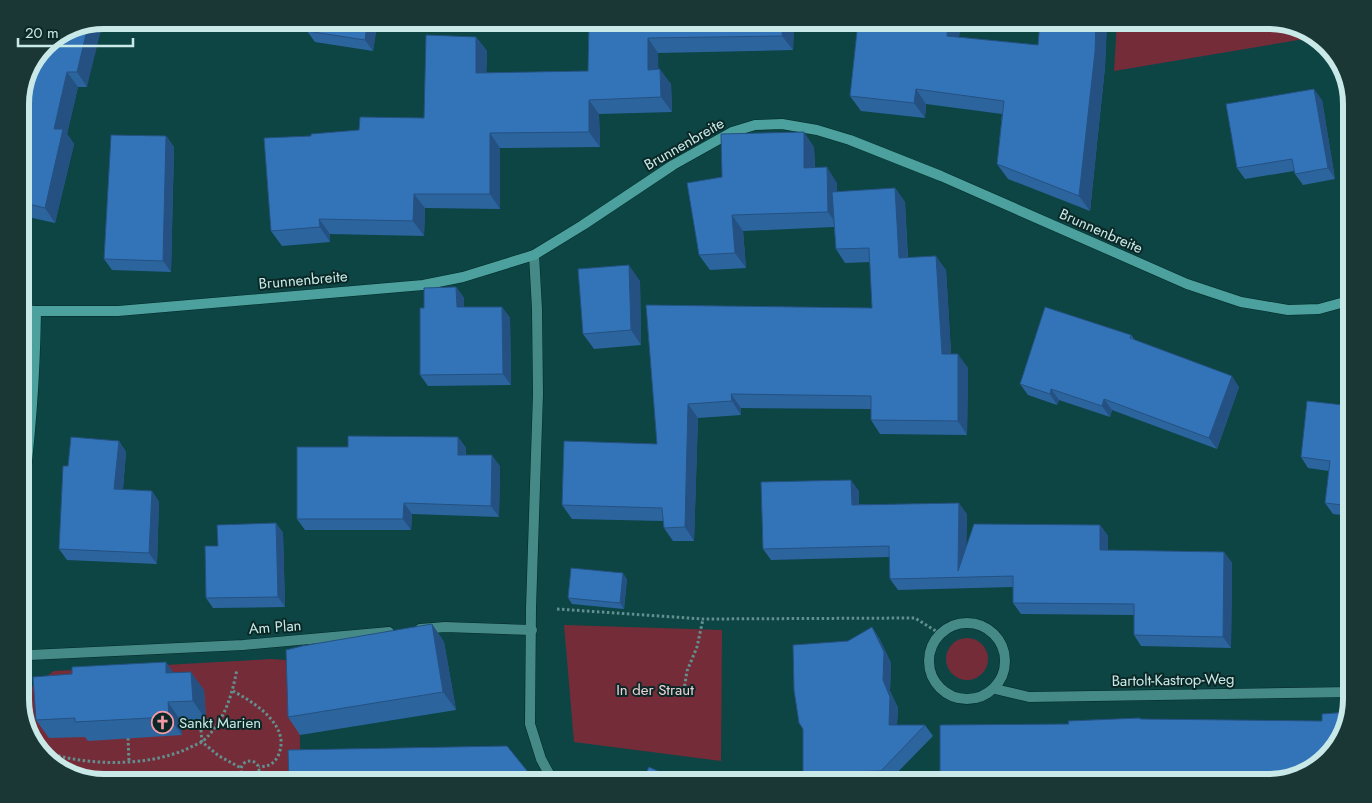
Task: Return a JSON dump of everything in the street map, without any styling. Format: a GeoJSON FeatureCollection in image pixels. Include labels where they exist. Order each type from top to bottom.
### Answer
{"type":"FeatureCollection","features":[{"type":"Feature","properties":{"kind":"street","name":"Brunnenbreite"},"geometry":{"type":"LineString","coordinates":[[29,311],[118,311],[423,285],[463,277],[534,255],[673,165],[732,132],[755,125],[782,124],[817,130],[850,140],[941,176],[1187,284],[1241,302],[1288,310],[1319,309],[1343,302]]}},
{"type":"Feature","properties":{"kind":"street"},"geometry":{"type":"LineString","coordinates":[[534,255],[538,394],[529,687],[530,724],[541,760],[549,774]]}},
{"type":"Feature","properties":{"kind":"street"},"geometry":{"type":"LineString","coordinates":[[29,449],[35,383],[36,311]]}},
{"type":"Feature","properties":{"kind":"street"},"geometry":{"type":"LineString","coordinates":[[956,623],[976,623],[994,633],[1005,651],[1005,671],[995,689],[977,699],[956,699],[939,689],[928,671],[928,651],[938,633],[956,623]]}},
{"type":"Feature","properties":{"kind":"street","name":"Am Plan"},"geometry":{"type":"LineString","coordinates":[[29,655],[242,645],[445,627],[532,630]]}},
{"type":"Feature","properties":{"kind":"street","name":"Bartolt-Kastrop-Weg"},"geometry":{"type":"LineString","coordinates":[[995,689],[1029,697],[1343,692]]}},
{"type":"Feature","properties":{"kind":"path"},"geometry":{"type":"LineString","coordinates":[[531,608],[703,619],[916,618],[938,633]]}},
{"type":"Feature","properties":{"kind":"path"},"geometry":{"type":"LineString","coordinates":[[683,696],[687,671],[698,647],[703,619]]}},
{"type":"Feature","properties":{"kind":"path"},"geometry":{"type":"LineString","coordinates":[[55,756],[96,762],[156,759],[180,752],[202,742],[217,725],[226,709],[233,691],[242,645]]}},
{"type":"Feature","properties":{"kind":"path"},"geometry":{"type":"LineString","coordinates":[[233,691],[261,709],[276,724],[280,736],[280,751],[276,760],[270,766],[259,768]]}},
{"type":"Feature","properties":{"kind":"path"},"geometry":{"type":"LineString","coordinates":[[200,720],[202,742],[219,756],[241,768]]}},
{"type":"Feature","properties":{"kind":"path"},"geometry":{"type":"LineString","coordinates":[[128,738],[129,761]]}},
{"type":"Feature","properties":{"kind":"path"},"geometry":{"type":"LineString","coordinates":[[242,774],[241,768],[243,764],[253,760],[259,768],[258,774]]}},
{"type":"Feature","properties":{"kind":"green space"},"geometry":{"type":"Polygon","coordinates":[[[1117,29],[1278,29],[1297,34],[1306,39],[1114,71],[1117,29]]]}},
{"type":"Feature","properties":{"kind":"green space","name":"In der Straut"},"geometry":{"type":"Polygon","coordinates":[[[564,625],[722,630],[721,761],[574,742],[564,625]]]}},
{"type":"Feature","properties":{"kind":"green space"},"geometry":{"type":"Polygon","coordinates":[[[971,638],[979,641],[985,647],[988,659],[985,671],[979,677],[963,680],[955,677],[949,671],[946,655],[949,647],[955,641],[971,638]]]}},
{"type":"Feature","properties":{"kind":"green space","name":"Sankt Marien"},"geometry":{"type":"Polygon","coordinates":[[[272,659],[298,661],[301,774],[94,774],[75,769],[58,759],[44,745],[31,719],[29,689],[54,671],[272,659]]]}},
{"type":"Feature","properties":{"kind":"building"},"geometry":{"type":"Polygon","coordinates":[[[307,29],[366,29],[365,40],[307,31],[307,29]]]}},
{"type":"Feature","properties":{"kind":"building"},"geometry":{"type":"Polygon","coordinates":[[[589,29],[783,29],[782,36],[648,38],[648,70],[660,69],[661,97],[589,100],[589,132],[490,133],[490,194],[414,194],[413,221],[319,219],[320,227],[271,231],[264,138],[311,136],[311,134],[359,130],[360,117],[424,118],[426,35],[476,37],[476,73],[588,71],[589,29]]]}},
{"type":"Feature","properties":{"kind":"building"},"geometry":{"type":"Polygon","coordinates":[[[857,29],[948,29],[947,36],[1038,45],[1039,29],[1096,29],[1095,52],[1079,196],[997,164],[1004,101],[916,89],[914,103],[850,96],[857,29]]]}},
{"type":"Feature","properties":{"kind":"building"},"geometry":{"type":"Polygon","coordinates":[[[87,31],[77,72],[67,72],[54,129],[63,129],[45,208],[29,204],[29,98],[31,84],[36,70],[54,47],[66,39],[87,31]]]}},
{"type":"Feature","properties":{"kind":"building"},"geometry":{"type":"Polygon","coordinates":[[[1314,89],[1328,168],[1295,174],[1292,159],[1237,168],[1226,104],[1314,89]]]}},
{"type":"Feature","properties":{"kind":"building"},"geometry":{"type":"Polygon","coordinates":[[[804,132],[804,168],[827,167],[828,212],[732,215],[735,253],[699,255],[687,183],[722,177],[721,134],[804,132]]]}},
{"type":"Feature","properties":{"kind":"building"},"geometry":{"type":"Polygon","coordinates":[[[111,135],[166,136],[163,261],[104,259],[111,135]]]}},
{"type":"Feature","properties":{"kind":"building"},"geometry":{"type":"Polygon","coordinates":[[[895,188],[899,258],[936,256],[942,354],[958,354],[958,421],[871,420],[871,396],[731,394],[732,401],[688,404],[685,527],[664,528],[662,508],[562,505],[564,441],[657,444],[646,305],[872,308],[869,248],[836,249],[832,192],[895,188]]]}},
{"type":"Feature","properties":{"kind":"building"},"geometry":{"type":"Polygon","coordinates":[[[629,265],[631,330],[583,334],[578,269],[629,265]]]}},
{"type":"Feature","properties":{"kind":"building"},"geometry":{"type":"Polygon","coordinates":[[[456,287],[457,307],[502,307],[503,374],[420,375],[420,308],[424,308],[424,288],[456,287]]]}},
{"type":"Feature","properties":{"kind":"building"},"geometry":{"type":"Polygon","coordinates":[[[1045,307],[1131,335],[1130,338],[1232,376],[1209,438],[1104,399],[1102,406],[1051,389],[1050,394],[1020,384],[1045,307]]]}},
{"type":"Feature","properties":{"kind":"building"},"geometry":{"type":"Polygon","coordinates":[[[1307,401],[1343,405],[1343,505],[1325,503],[1330,461],[1301,457],[1307,401]]]}},
{"type":"Feature","properties":{"kind":"building"},"geometry":{"type":"Polygon","coordinates":[[[348,436],[458,437],[458,455],[492,455],[491,506],[404,503],[403,519],[297,519],[297,447],[348,447],[348,436]]]}},
{"type":"Feature","properties":{"kind":"building"},"geometry":{"type":"Polygon","coordinates":[[[71,437],[119,441],[114,489],[152,491],[149,553],[59,549],[63,466],[68,466],[71,437]]]}},
{"type":"Feature","properties":{"kind":"building"},"geometry":{"type":"Polygon","coordinates":[[[851,480],[852,505],[959,503],[958,571],[974,524],[1100,525],[1100,550],[1224,552],[1223,637],[1134,635],[1134,604],[1013,603],[1013,576],[890,579],[889,546],[763,549],[761,482],[851,480]]]}},
{"type":"Feature","properties":{"kind":"building"},"geometry":{"type":"Polygon","coordinates":[[[276,523],[278,597],[206,598],[205,546],[218,546],[217,525],[276,523]]]}},
{"type":"Feature","properties":{"kind":"building"},"geometry":{"type":"Polygon","coordinates":[[[571,568],[623,573],[620,603],[568,598],[571,568]]]}},
{"type":"Feature","properties":{"kind":"building"},"geometry":{"type":"Polygon","coordinates":[[[432,624],[443,692],[288,717],[286,650],[432,624]]]}},
{"type":"Feature","properties":{"kind":"building"},"geometry":{"type":"Polygon","coordinates":[[[872,627],[884,652],[883,680],[890,697],[889,725],[925,725],[881,771],[803,773],[803,729],[799,723],[794,690],[793,645],[848,641],[872,627]]]}},
{"type":"Feature","properties":{"kind":"building"},"geometry":{"type":"Polygon","coordinates":[[[166,662],[166,673],[191,672],[193,701],[168,702],[169,717],[75,722],[75,718],[36,720],[33,677],[72,674],[72,667],[166,662]]]}},
{"type":"Feature","properties":{"kind":"building"},"geometry":{"type":"Polygon","coordinates":[[[1342,712],[1338,728],[1328,745],[1306,764],[1297,769],[1278,774],[940,774],[940,725],[1069,724],[1068,721],[1140,718],[1322,721],[1322,714],[1342,712]]]}},
{"type":"Feature","properties":{"kind":"building"},"geometry":{"type":"Polygon","coordinates":[[[507,746],[530,774],[289,774],[288,750],[507,746]]]}},
{"type":"Feature","properties":{"kind":"building"},"geometry":{"type":"Polygon","coordinates":[[[649,767],[664,774],[646,774],[649,767]]]}},
{"type":"Feature","properties":{"kind":"place","name":"Sankt Marien"},"geometry":{"type":"Point","coordinates":[163,723]}}]}
